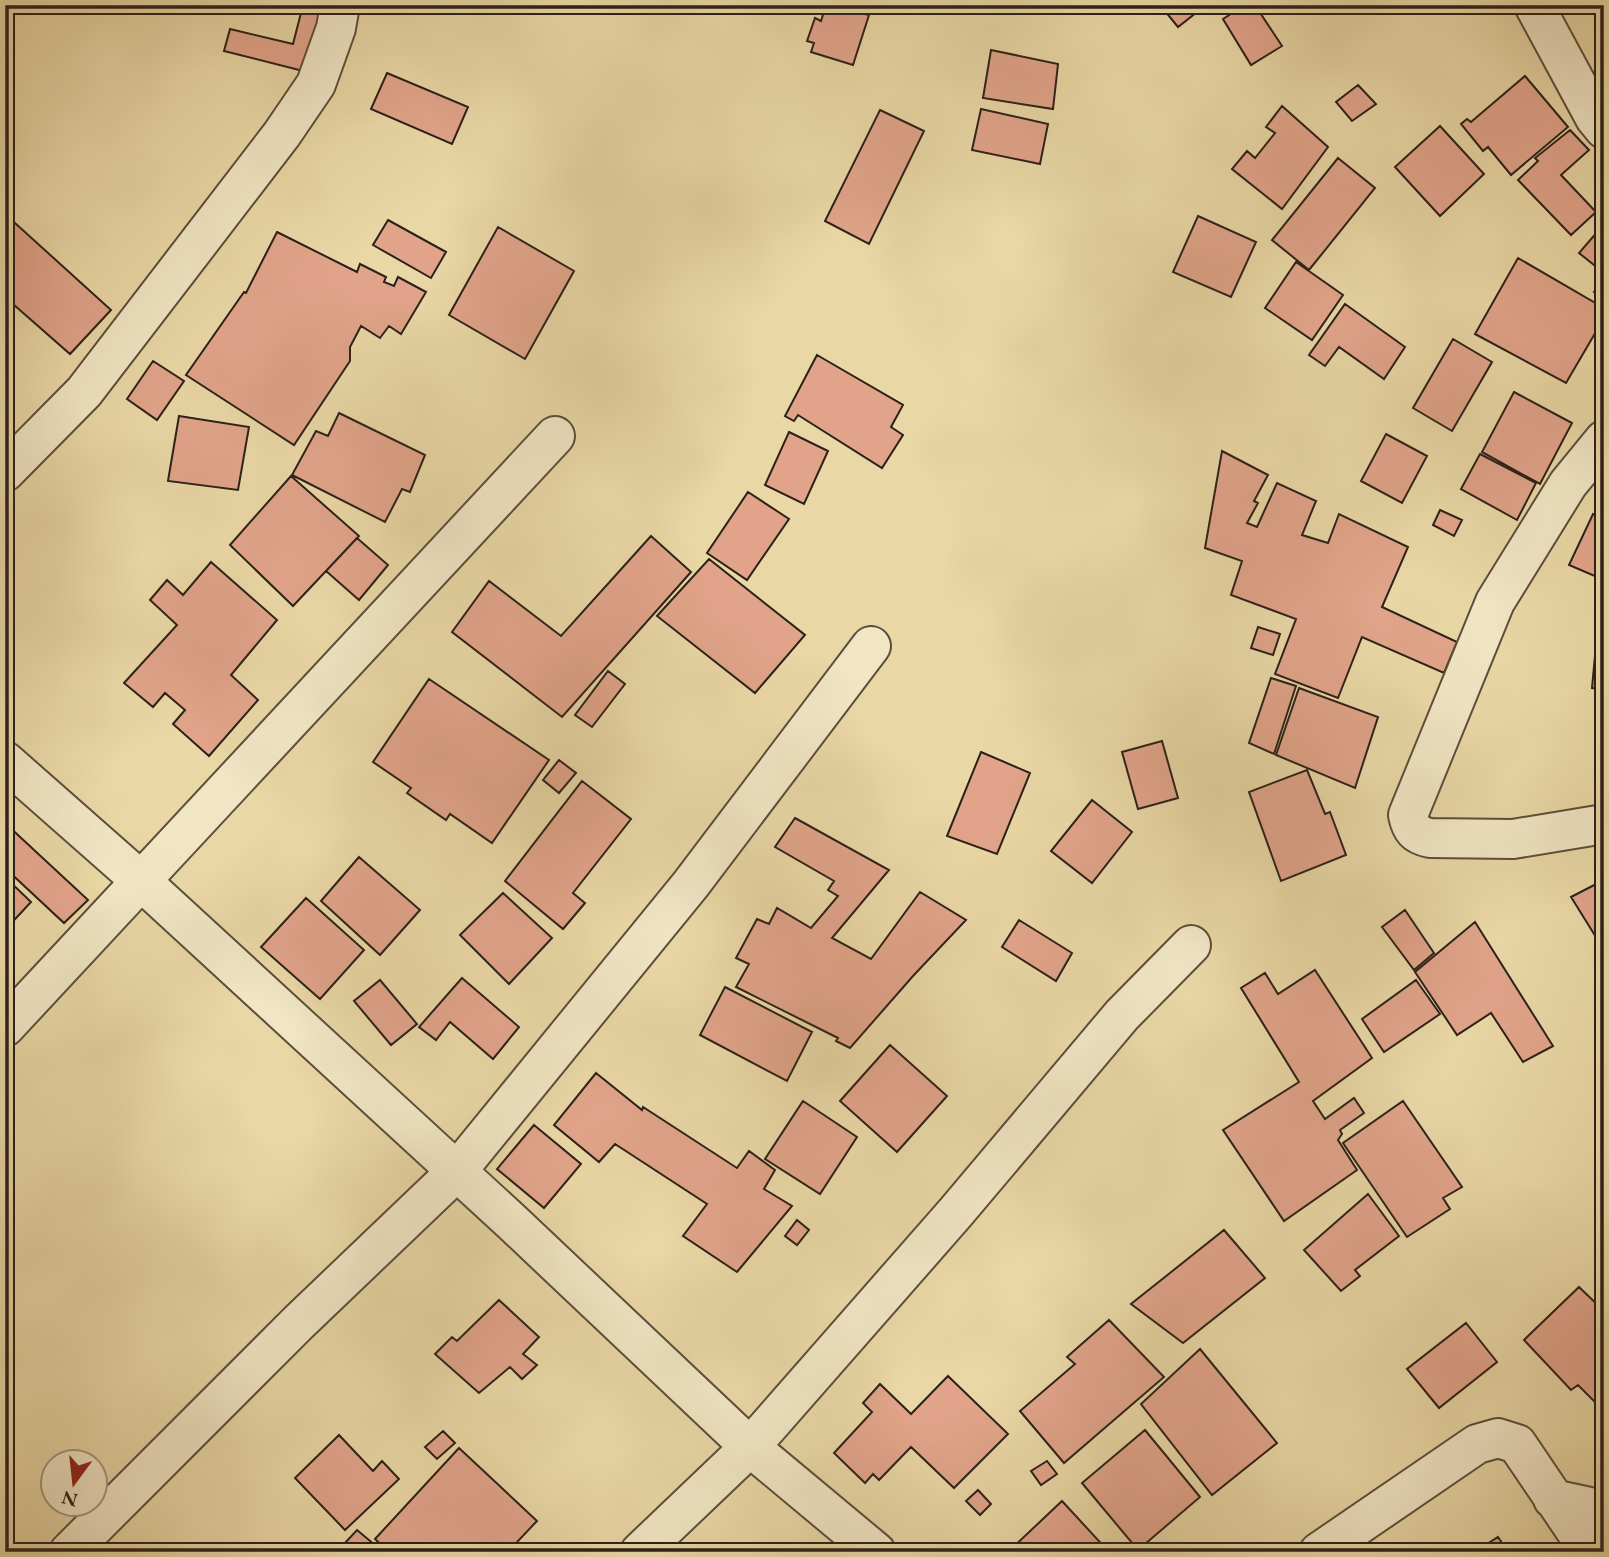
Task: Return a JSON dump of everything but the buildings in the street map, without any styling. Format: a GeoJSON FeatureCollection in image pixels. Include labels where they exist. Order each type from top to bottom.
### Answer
{"type":"FeatureCollection","features":[{"type":"Feature","properties":{"kind":"street"},"geometry":{"type":"LineString","coordinates":[[5,472],[84,392],[282,134],[316,84],[336,29],[340,5]]}},
{"type":"Feature","properties":{"kind":"street"},"geometry":{"type":"LineString","coordinates":[[1534,5],[1595,118],[1604,129]]}},
{"type":"Feature","properties":{"kind":"street"},"geometry":{"type":"LineString","coordinates":[[5,1027],[555,436]]}},
{"type":"Feature","properties":{"kind":"street"},"geometry":{"type":"LineString","coordinates":[[1604,440],[1567,484],[1495,602],[1408,816],[1413,831],[1430,838],[1513,839],[1604,824]]}},
{"type":"Feature","properties":{"kind":"street"},"geometry":{"type":"LineString","coordinates":[[69,1552],[299,1322],[457,1171],[691,884],[871,646]]}},
{"type":"Feature","properties":{"kind":"street"},"geometry":{"type":"LineString","coordinates":[[5,761],[140,880],[457,1171],[750,1447],[876,1552]]}},
{"type":"Feature","properties":{"kind":"street"},"geometry":{"type":"LineString","coordinates":[[639,1552],[750,1447],[956,1212],[1122,1014],[1191,945]]}},
{"type":"Feature","properties":{"kind":"street"},"geometry":{"type":"LineString","coordinates":[[1319,1552],[1477,1444],[1498,1438],[1517,1444],[1590,1552]]}},
{"type":"Feature","properties":{"kind":"street"},"geometry":{"type":"LineString","coordinates":[[1553,1499],[1604,1510]]}}]}
